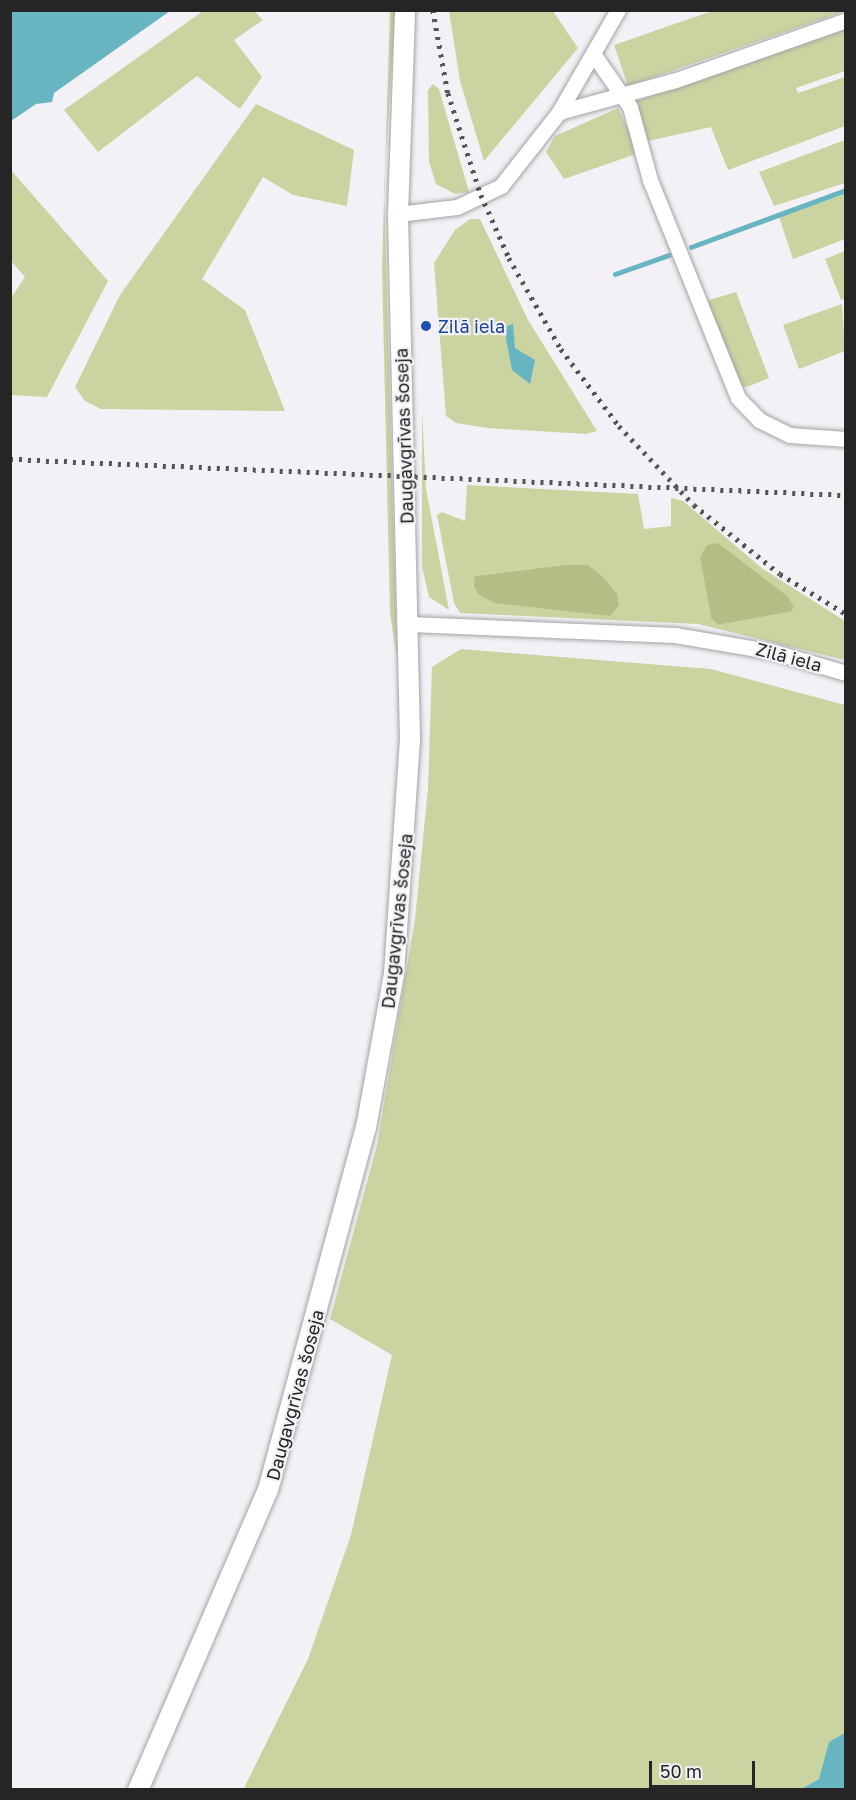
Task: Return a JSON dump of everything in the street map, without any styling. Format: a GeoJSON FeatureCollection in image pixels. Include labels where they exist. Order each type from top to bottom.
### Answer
{"type":"FeatureCollection","features":[{"type":"Feature","properties":{"kind":"main road","name":"Daugavgrīvas šoseja"},"geometry":{"type":"LineString","coordinates":[[138,1790],[268,1490],[366,1128],[400,925],[408,816],[410,624],[398,214],[405,10]]}},
{"type":"Feature","properties":{"kind":"street"},"geometry":{"type":"LineString","coordinates":[[398,214],[457,207],[501,186],[559,112],[617,12],[632,10]]}},
{"type":"Feature","properties":{"kind":"street"},"geometry":{"type":"LineString","coordinates":[[559,112],[624,96],[846,20]]}},
{"type":"Feature","properties":{"kind":"street"},"geometry":{"type":"LineString","coordinates":[[594,55],[624,96],[650,180],[738,398],[759,420],[790,435],[846,439]]}},
{"type":"Feature","properties":{"kind":"street","name":"Zilā iela"},"geometry":{"type":"LineString","coordinates":[[410,624],[675,635],[753,647],[846,673]]}},
{"type":"Feature","properties":{"kind":"green space"},"geometry":{"type":"Polygon","coordinates":[[[203,11],[254,11],[263,20],[234,40],[262,77],[240,109],[197,76],[98,152],[64,110],[203,11]]]}},
{"type":"Feature","properties":{"kind":"green space"},"geometry":{"type":"Polygon","coordinates":[[[390,11],[395,11],[385,170],[390,11]]]}},
{"type":"Feature","properties":{"kind":"green space"},"geometry":{"type":"Polygon","coordinates":[[[449,11],[553,11],[578,48],[484,161],[460,81],[449,11]]]}},
{"type":"Feature","properties":{"kind":"green space"},"geometry":{"type":"Polygon","coordinates":[[[712,11],[845,11],[628,86],[614,45],[712,11]]]}},
{"type":"Feature","properties":{"kind":"green space"},"geometry":{"type":"Polygon","coordinates":[[[845,27],[845,71],[796,88],[798,93],[845,77],[845,126],[728,170],[711,127],[648,141],[634,102],[845,27]]]}},
{"type":"Feature","properties":{"kind":"green space"},"geometry":{"type":"Polygon","coordinates":[[[433,84],[439,89],[469,192],[455,194],[436,184],[429,162],[428,90],[433,84]]]}},
{"type":"Feature","properties":{"kind":"green space"},"geometry":{"type":"Polygon","coordinates":[[[256,104],[354,150],[347,206],[293,195],[263,177],[202,279],[245,310],[285,411],[101,409],[85,401],[75,387],[120,295],[256,104]]]}},
{"type":"Feature","properties":{"kind":"green space"},"geometry":{"type":"Polygon","coordinates":[[[618,108],[639,153],[564,179],[546,152],[555,136],[618,108]]]}},
{"type":"Feature","properties":{"kind":"green space"},"geometry":{"type":"Polygon","coordinates":[[[845,140],[845,183],[774,206],[759,172],[845,140]]]}},
{"type":"Feature","properties":{"kind":"green space"},"geometry":{"type":"Polygon","coordinates":[[[10,169],[108,281],[47,397],[11,395],[11,298],[25,277],[11,261],[10,169]]]}},
{"type":"Feature","properties":{"kind":"green space"},"geometry":{"type":"Polygon","coordinates":[[[845,194],[845,239],[793,259],[779,217],[845,194]]]}},
{"type":"Feature","properties":{"kind":"green space"},"geometry":{"type":"Polygon","coordinates":[[[384,196],[397,658],[390,613],[382,269],[384,196]]]}},
{"type":"Feature","properties":{"kind":"green space"},"geometry":{"type":"Polygon","coordinates":[[[470,219],[480,219],[528,320],[597,431],[586,434],[487,428],[456,423],[446,416],[434,263],[455,230],[470,219]]]}},
{"type":"Feature","properties":{"kind":"green space"},"geometry":{"type":"Polygon","coordinates":[[[845,251],[845,298],[841,300],[825,259],[845,251]]]}},
{"type":"Feature","properties":{"kind":"green space"},"geometry":{"type":"Polygon","coordinates":[[[736,292],[769,378],[747,387],[738,386],[706,301],[736,292]]]}},
{"type":"Feature","properties":{"kind":"green space"},"geometry":{"type":"Polygon","coordinates":[[[842,304],[845,351],[799,369],[783,325],[842,304]]]}},
{"type":"Feature","properties":{"kind":"green space"},"geometry":{"type":"Polygon","coordinates":[[[422,410],[426,489],[449,610],[429,597],[422,567],[422,410]]]}},
{"type":"Feature","properties":{"kind":"green space"},"geometry":{"type":"Polygon","coordinates":[[[467,485],[638,494],[644,529],[671,526],[671,498],[683,501],[763,569],[845,621],[845,660],[698,624],[460,613],[454,603],[437,515],[442,512],[465,521],[467,485]],[[717,543],[700,558],[711,618],[718,625],[790,612],[749,570],[717,543]],[[534,569],[475,576],[619,605],[617,593],[603,577],[534,569]]]}},
{"type":"Feature","properties":{"kind":"green space"},"geometry":{"type":"Polygon","coordinates":[[[718,543],[787,596],[794,607],[790,612],[718,625],[711,618],[700,558],[707,545],[718,543]]]}},
{"type":"Feature","properties":{"kind":"green space"},"geometry":{"type":"Polygon","coordinates":[[[566,565],[588,565],[617,593],[619,605],[610,616],[494,603],[478,594],[474,586],[475,576],[566,565]]]}},
{"type":"Feature","properties":{"kind":"green space"},"geometry":{"type":"Polygon","coordinates":[[[461,649],[711,669],[845,705],[845,1733],[831,1747],[819,1779],[801,1789],[243,1790],[308,1659],[351,1535],[392,1355],[330,1319],[377,1145],[415,919],[428,788],[432,667],[461,649]]]}},
{"type":"Feature","properties":{"kind":"water"},"geometry":{"type":"Polygon","coordinates":[[[11,10],[170,11],[54,93],[52,102],[36,104],[11,121],[11,10]]]}},
{"type":"Feature","properties":{"kind":"water"},"geometry":{"type":"Polygon","coordinates":[[[513,324],[515,348],[535,360],[530,384],[512,370],[506,339],[507,326],[513,324]]]}},
{"type":"Feature","properties":{"kind":"water"},"geometry":{"type":"Polygon","coordinates":[[[845,1733],[845,1789],[801,1789],[819,1779],[829,1742],[845,1733]]]}},
{"type":"Feature","properties":{"kind":"waterway"},"geometry":{"type":"LineString","coordinates":[[691,247],[846,190]]}},
{"type":"Feature","properties":{"kind":"waterway"},"geometry":{"type":"LineString","coordinates":[[615,274],[669,255]]}},
{"type":"Feature","properties":{"kind":"railway"},"geometry":{"type":"LineString","coordinates":[[433,10],[448,93],[481,195],[509,258],[561,349],[619,426],[694,505],[780,574],[846,614]]}},
{"type":"Feature","properties":{"kind":"railway"},"geometry":{"type":"LineString","coordinates":[[10,459],[846,495]]}},
{"type":"Feature","properties":{"kind":"place","name":"Zilā iela"},"geometry":{"type":"Point","coordinates":[426,326]}}]}
